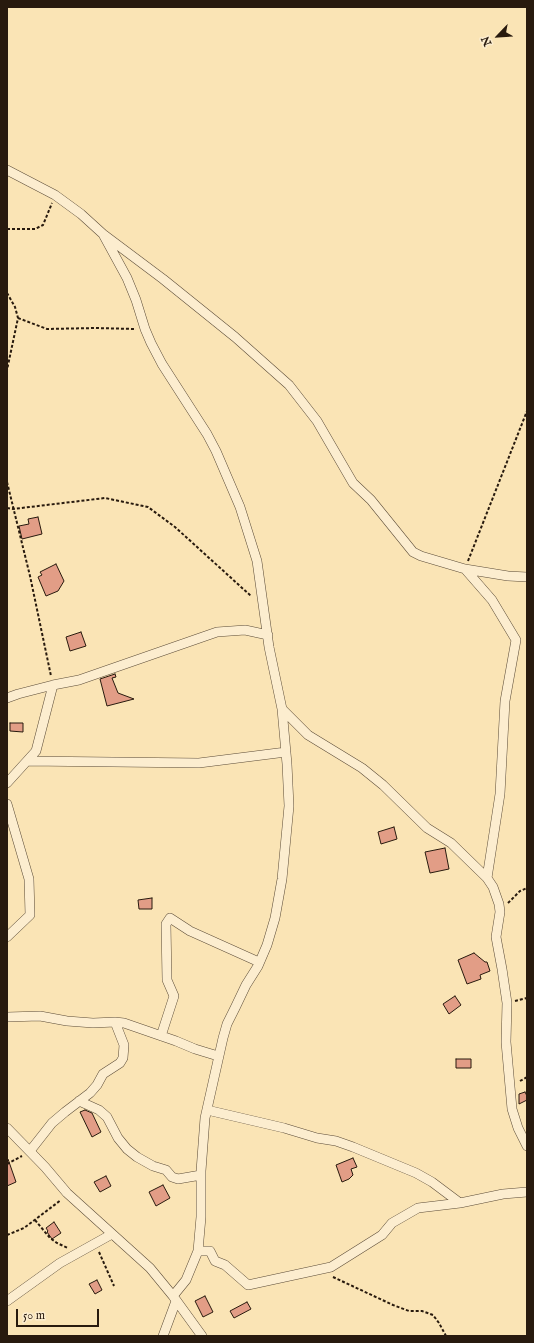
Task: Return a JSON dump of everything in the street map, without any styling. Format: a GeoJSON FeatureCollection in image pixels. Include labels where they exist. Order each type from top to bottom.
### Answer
{"type":"FeatureCollection","features":[{"type":"Feature","properties":{"kind":"street"},"geometry":{"type":"LineString","coordinates":[[7,170],[55,195],[81,214],[104,234],[235,337],[289,385],[317,421],[353,483],[371,500],[413,552],[421,556],[465,569],[508,576],[527,576]]}},
{"type":"Feature","properties":{"kind":"street"},"geometry":{"type":"LineString","coordinates":[[104,234],[127,278],[145,329],[162,364],[207,434],[240,506],[257,561],[272,664],[282,709],[289,806],[282,879],[275,918],[260,962],[246,985],[228,1024],[218,1056],[207,1110],[201,1175],[201,1217],[198,1251],[186,1280],[175,1299],[163,1336]]}},
{"type":"Feature","properties":{"kind":"street"},"geometry":{"type":"LineString","coordinates":[[465,569],[492,600],[516,640],[505,701],[500,794],[487,878]]}},
{"type":"Feature","properties":{"kind":"street"},"geometry":{"type":"LineString","coordinates":[[7,698],[53,685],[79,680],[217,632],[245,630],[268,635]]}},
{"type":"Feature","properties":{"kind":"street"},"geometry":{"type":"LineString","coordinates":[[7,783],[36,751],[53,685]]}},
{"type":"Feature","properties":{"kind":"street"},"geometry":{"type":"LineString","coordinates":[[282,709],[308,735],[362,768],[383,785],[427,828],[451,843],[487,878],[496,895],[500,912],[496,937],[507,1003],[506,1042],[512,1109],[518,1128],[527,1146]]}},
{"type":"Feature","properties":{"kind":"street"},"geometry":{"type":"LineString","coordinates":[[27,761],[199,763],[286,752]]}},
{"type":"Feature","properties":{"kind":"street"},"geometry":{"type":"LineString","coordinates":[[7,804],[29,879],[30,915],[7,937]]}},
{"type":"Feature","properties":{"kind":"street"},"geometry":{"type":"LineString","coordinates":[[161,1036],[174,996],[167,980],[166,924],[170,918],[190,931],[260,962]]}},
{"type":"Feature","properties":{"kind":"street"},"geometry":{"type":"LineString","coordinates":[[7,1017],[40,1016],[67,1021],[124,1023],[218,1056]]}},
{"type":"Feature","properties":{"kind":"street"},"geometry":{"type":"LineString","coordinates":[[30,1151],[52,1123],[93,1089],[103,1074],[120,1063],[123,1058],[124,1045],[116,1022]]}},
{"type":"Feature","properties":{"kind":"street"},"geometry":{"type":"LineString","coordinates":[[79,1101],[99,1110],[107,1117],[118,1138],[127,1150],[137,1157],[153,1166],[166,1170],[172,1177],[178,1179],[201,1175]]}},
{"type":"Feature","properties":{"kind":"street"},"geometry":{"type":"LineString","coordinates":[[207,1110],[278,1126],[353,1147],[416,1173],[432,1182],[460,1204]]}},
{"type":"Feature","properties":{"kind":"street"},"geometry":{"type":"LineString","coordinates":[[7,1128],[30,1151],[69,1195],[150,1268],[202,1336]]}},
{"type":"Feature","properties":{"kind":"street"},"geometry":{"type":"LineString","coordinates":[[198,1251],[210,1251],[215,1261],[225,1265],[248,1285],[331,1267],[382,1235],[392,1223],[418,1208],[460,1204],[502,1194],[527,1192]]}},
{"type":"Feature","properties":{"kind":"street"},"geometry":{"type":"LineString","coordinates":[[7,1301],[60,1263],[112,1234]]}},
{"type":"Feature","properties":{"kind":"path"},"geometry":{"type":"LineString","coordinates":[[7,229],[35,229],[43,225],[55,195]]}},
{"type":"Feature","properties":{"kind":"path"},"geometry":{"type":"LineString","coordinates":[[7,293],[15,307],[18,318],[7,370]]}},
{"type":"Feature","properties":{"kind":"path"},"geometry":{"type":"LineString","coordinates":[[18,318],[47,329],[145,329]]}},
{"type":"Feature","properties":{"kind":"path"},"geometry":{"type":"LineString","coordinates":[[465,569],[527,411]]}},
{"type":"Feature","properties":{"kind":"path"},"geometry":{"type":"LineString","coordinates":[[7,482],[30,576],[53,685]]}},
{"type":"Feature","properties":{"kind":"path"},"geometry":{"type":"LineString","coordinates":[[7,508],[13,509],[105,498],[148,507],[175,527],[264,607]]}},
{"type":"Feature","properties":{"kind":"path"},"geometry":{"type":"LineString","coordinates":[[500,912],[517,894],[527,888]]}},
{"type":"Feature","properties":{"kind":"path"},"geometry":{"type":"LineString","coordinates":[[7,1164],[16,1161],[30,1151]]}},
{"type":"Feature","properties":{"kind":"path"},"geometry":{"type":"LineString","coordinates":[[7,1235],[24,1228],[69,1195]]}},
{"type":"Feature","properties":{"kind":"path"},"geometry":{"type":"LineString","coordinates":[[35,1220],[50,1238],[66,1248],[70,1248]]}},
{"type":"Feature","properties":{"kind":"path"},"geometry":{"type":"LineString","coordinates":[[93,1244],[103,1259],[114,1286]]}},
{"type":"Feature","properties":{"kind":"path"},"geometry":{"type":"LineString","coordinates":[[318,1270],[393,1305],[409,1311],[422,1311],[433,1316],[439,1323],[446,1336]]}},
{"type":"Feature","properties":{"kind":"building"},"geometry":{"type":"Polygon","coordinates":[[[38,517],[42,534],[22,539],[19,526],[29,524],[28,519],[38,517]]]}},
{"type":"Feature","properties":{"kind":"building"},"geometry":{"type":"Polygon","coordinates":[[[56,564],[64,581],[58,591],[46,596],[38,577],[42,575],[40,572],[56,564]]]}},
{"type":"Feature","properties":{"kind":"building"},"geometry":{"type":"Polygon","coordinates":[[[81,632],[86,646],[70,651],[66,637],[81,632]]]}},
{"type":"Feature","properties":{"kind":"building"},"geometry":{"type":"Polygon","coordinates":[[[115,674],[116,677],[112,678],[118,693],[134,699],[107,706],[100,679],[115,674]]]}},
{"type":"Feature","properties":{"kind":"building"},"geometry":{"type":"Polygon","coordinates":[[[10,723],[23,723],[23,732],[10,731],[10,723]]]}},
{"type":"Feature","properties":{"kind":"building"},"geometry":{"type":"Polygon","coordinates":[[[394,827],[397,839],[381,844],[378,832],[394,827]]]}},
{"type":"Feature","properties":{"kind":"building"},"geometry":{"type":"Polygon","coordinates":[[[445,848],[449,869],[430,873],[425,852],[445,848]]]}},
{"type":"Feature","properties":{"kind":"building"},"geometry":{"type":"Polygon","coordinates":[[[152,898],[152,909],[139,909],[138,900],[152,898]]]}},
{"type":"Feature","properties":{"kind":"building"},"geometry":{"type":"Polygon","coordinates":[[[474,953],[487,962],[490,971],[480,975],[481,979],[467,984],[458,960],[474,953]]]}},
{"type":"Feature","properties":{"kind":"building"},"geometry":{"type":"Polygon","coordinates":[[[455,996],[461,1005],[449,1014],[443,1004],[455,996]]]}},
{"type":"Feature","properties":{"kind":"building"},"geometry":{"type":"Polygon","coordinates":[[[456,1059],[471,1059],[471,1068],[456,1068],[456,1059]]]}},
{"type":"Feature","properties":{"kind":"building"},"geometry":{"type":"Polygon","coordinates":[[[525,1092],[527,1100],[519,1104],[519,1094],[525,1092]]]}},
{"type":"Feature","properties":{"kind":"building"},"geometry":{"type":"Polygon","coordinates":[[[85,1110],[92,1113],[101,1132],[92,1137],[80,1112],[85,1110]]]}},
{"type":"Feature","properties":{"kind":"building"},"geometry":{"type":"Polygon","coordinates":[[[353,1158],[357,1167],[351,1169],[353,1175],[349,1179],[342,1182],[336,1165],[353,1158]]]}},
{"type":"Feature","properties":{"kind":"building"},"geometry":{"type":"Polygon","coordinates":[[[7,1159],[16,1182],[7,1186],[7,1159]]]}},
{"type":"Feature","properties":{"kind":"building"},"geometry":{"type":"Polygon","coordinates":[[[106,1176],[111,1186],[100,1192],[94,1182],[106,1176]]]}},
{"type":"Feature","properties":{"kind":"building"},"geometry":{"type":"Polygon","coordinates":[[[163,1185],[170,1198],[156,1206],[149,1192],[163,1185]]]}},
{"type":"Feature","properties":{"kind":"building"},"geometry":{"type":"Polygon","coordinates":[[[54,1222],[61,1233],[52,1239],[46,1228],[54,1222]]]}},
{"type":"Feature","properties":{"kind":"building"},"geometry":{"type":"Polygon","coordinates":[[[97,1280],[102,1290],[95,1294],[89,1284],[97,1280]]]}},
{"type":"Feature","properties":{"kind":"building"},"geometry":{"type":"Polygon","coordinates":[[[205,1296],[213,1312],[203,1317],[195,1301],[205,1296]]]}},
{"type":"Feature","properties":{"kind":"building"},"geometry":{"type":"Polygon","coordinates":[[[247,1302],[251,1309],[234,1318],[230,1311],[247,1302]]]}}]}
